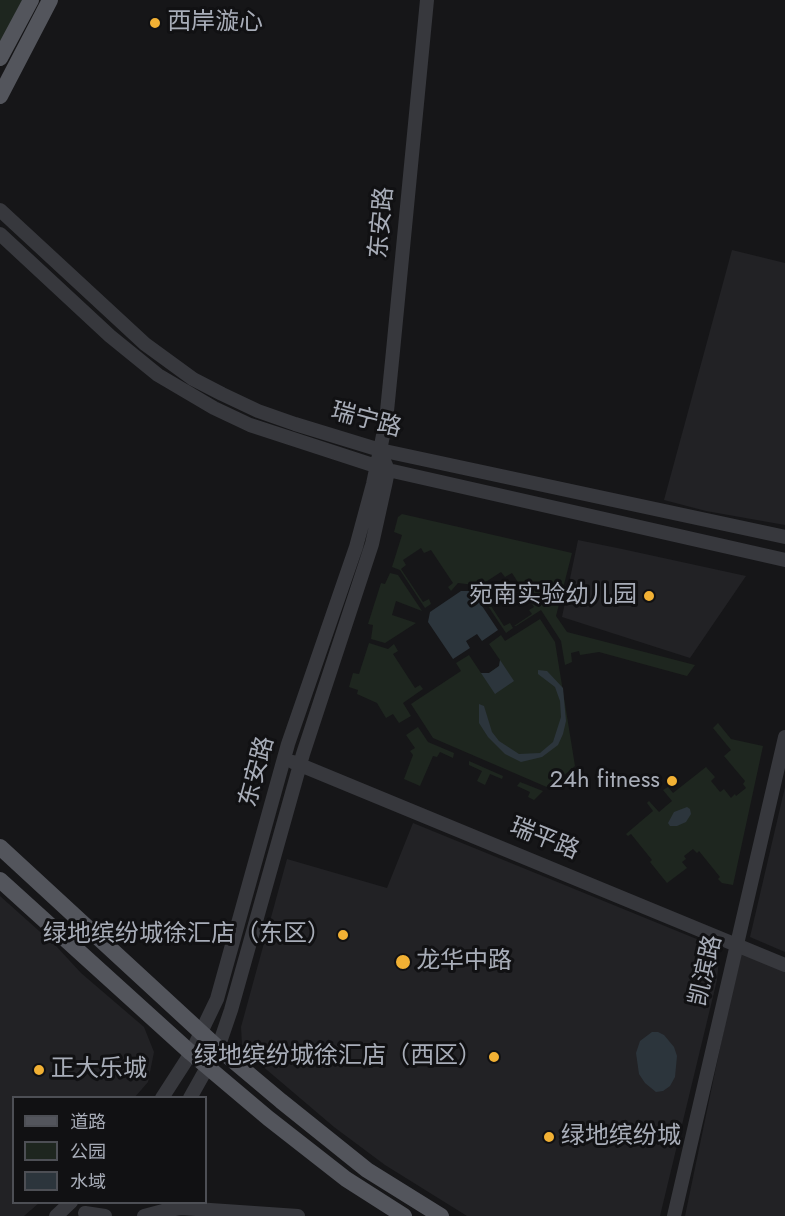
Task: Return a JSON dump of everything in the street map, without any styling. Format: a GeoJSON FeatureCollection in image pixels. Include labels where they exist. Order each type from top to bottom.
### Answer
{"type":"FeatureCollection","features":[{"type":"Feature","properties":{"kind":"main road"},"geometry":{"type":"LineString","coordinates":[[0,58],[31,0]]}},
{"type":"Feature","properties":{"kind":"main road"},"geometry":{"type":"LineString","coordinates":[[0,96],[50,0]]}},
{"type":"Feature","properties":{"kind":"main road"},"geometry":{"type":"LineString","coordinates":[[0,847],[218,1048],[281,1101],[367,1170],[441,1216]]}},
{"type":"Feature","properties":{"kind":"main road"},"geometry":{"type":"LineString","coordinates":[[0,880],[208,1068],[312,1154],[404,1216]]}},
{"type":"Feature","properties":{"kind":"street","name":"东安路"},"geometry":{"type":"LineString","coordinates":[[191,1096],[218,1048],[235,999],[300,765],[372,544],[382,468],[380,450],[393,351],[427,0]]}},
{"type":"Feature","properties":{"kind":"street","name":"瑞宁路"},"geometry":{"type":"LineString","coordinates":[[0,210],[145,344],[193,379],[258,411],[380,450],[785,537]]}},
{"type":"Feature","properties":{"kind":"street","name":"瑞宁路"},"geometry":{"type":"LineString","coordinates":[[0,234],[134,356],[190,395],[250,425],[382,468],[785,560]]}},
{"type":"Feature","properties":{"kind":"street","name":"东安路"},"geometry":{"type":"LineString","coordinates":[[163,1096],[190,1053],[217,999],[285,759],[382,468]]}},
{"type":"Feature","properties":{"kind":"street","name":"凯滨路"},"geometry":{"type":"LineString","coordinates":[[674,1216],[785,737]]}},
{"type":"Feature","properties":{"kind":"street","name":"瑞平路"},"geometry":{"type":"LineString","coordinates":[[285,759],[785,965]]}},
{"type":"Feature","properties":{"kind":"street"},"geometry":{"type":"LineString","coordinates":[[56,1216],[70,1204]]}},
{"type":"Feature","properties":{"kind":"street"},"geometry":{"type":"LineString","coordinates":[[84,1215],[96,1204]]}},
{"type":"Feature","properties":{"kind":"street"},"geometry":{"type":"LineString","coordinates":[[144,1216],[162,1210],[181,1208],[298,1216]]}},
{"type":"Feature","properties":{"kind":"street"},"geometry":{"type":"LineString","coordinates":[[84,1215],[105,1216]]}},
{"type":"Feature","properties":{"kind":"shaded area"},"geometry":{"type":"Polygon","coordinates":[[[732,250],[785,263],[785,525],[706,511],[664,500],[732,250]]]}},
{"type":"Feature","properties":{"kind":"shaded area","name":"宛南实验幼儿园"},"geometry":{"type":"Polygon","coordinates":[[[578,540],[746,576],[690,658],[562,617],[578,540]]]}},
{"type":"Feature","properties":{"kind":"shaded area"},"geometry":{"type":"Polygon","coordinates":[[[785,787],[785,952],[750,937],[785,787]]]}},
{"type":"Feature","properties":{"kind":"shaded area"},"geometry":{"type":"Polygon","coordinates":[[[413,823],[704,942],[714,949],[719,959],[717,980],[660,1216],[467,1216],[385,1165],[334,1127],[247,1053],[242,1045],[241,1027],[287,859],[387,888],[413,823]]]}},
{"type":"Feature","properties":{"kind":"shaded area","name":"正大乐城"},"geometry":{"type":"Polygon","coordinates":[[[0,896],[57,947],[81,973],[144,1027],[154,1052],[148,1082],[136,1096],[12,1096],[12,1204],[38,1204],[24,1216],[0,1216],[0,896]]]}},
{"type":"Feature","properties":{"kind":"shaded area"},"geometry":{"type":"Polygon","coordinates":[[[740,952],[785,972],[785,1216],[685,1216],[740,952]]]}},
{"type":"Feature","properties":{"kind":"green space"},"geometry":{"type":"Polygon","coordinates":[[[0,0],[22,0],[0,44],[0,0]]]}},
{"type":"Feature","properties":{"kind":"green space"},"geometry":{"type":"Polygon","coordinates":[[[402,514],[572,553],[556,616],[567,632],[695,665],[687,676],[599,652],[580,655],[579,651],[571,653],[572,662],[565,665],[561,641],[541,610],[514,626],[532,614],[529,610],[534,607],[512,573],[505,577],[501,572],[484,583],[487,588],[482,592],[504,626],[510,623],[513,628],[506,633],[474,585],[458,583],[451,591],[448,587],[453,583],[431,550],[424,553],[421,548],[403,560],[406,565],[401,569],[423,602],[429,599],[431,604],[425,608],[400,570],[392,567],[402,535],[394,532],[398,517],[402,514]]]}},
{"type":"Feature","properties":{"kind":"green space"},"geometry":{"type":"Polygon","coordinates":[[[390,573],[398,575],[422,611],[396,601],[392,615],[416,623],[385,643],[371,639],[373,625],[368,624],[381,583],[385,584],[390,573]]]}},
{"type":"Feature","properties":{"kind":"green space"},"geometry":{"type":"Polygon","coordinates":[[[540,619],[555,642],[575,766],[549,788],[433,738],[411,704],[461,671],[456,663],[469,655],[481,673],[489,673],[499,666],[500,660],[489,644],[501,635],[505,641],[540,619]]]}},
{"type":"Feature","properties":{"kind":"green space"},"geometry":{"type":"Polygon","coordinates":[[[369,643],[388,649],[394,644],[398,651],[393,654],[415,688],[420,685],[423,689],[403,703],[411,716],[399,723],[393,714],[386,718],[377,703],[357,694],[358,690],[349,687],[353,673],[359,674],[369,643]]]}},
{"type":"Feature","properties":{"kind":"green space"},"geometry":{"type":"Polygon","coordinates":[[[718,723],[731,739],[763,746],[733,885],[722,883],[718,879],[720,877],[699,851],[697,853],[693,849],[684,856],[686,859],[682,862],[687,868],[667,883],[631,834],[628,836],[626,834],[653,811],[647,803],[649,801],[659,812],[672,801],[663,790],[668,787],[673,793],[706,767],[715,777],[711,781],[720,792],[724,789],[731,798],[746,788],[743,784],[745,781],[724,756],[731,750],[713,728],[718,723]]]}},
{"type":"Feature","properties":{"kind":"green space"},"geometry":{"type":"Polygon","coordinates":[[[418,727],[428,742],[454,753],[453,758],[440,752],[437,757],[433,756],[420,786],[404,779],[413,755],[410,751],[415,748],[406,735],[418,727]]]}},
{"type":"Feature","properties":{"kind":"green space"},"geometry":{"type":"Polygon","coordinates":[[[469,761],[503,776],[502,779],[490,774],[485,785],[477,781],[482,771],[469,765],[469,761]]]}},
{"type":"Feature","properties":{"kind":"green space"},"geometry":{"type":"Polygon","coordinates":[[[520,782],[543,791],[534,800],[528,797],[530,792],[517,786],[520,782]]]}},
{"type":"Feature","properties":{"kind":"water"},"geometry":{"type":"Polygon","coordinates":[[[461,591],[472,591],[498,630],[482,641],[477,634],[466,641],[470,648],[453,659],[428,622],[430,612],[461,591]]]}},
{"type":"Feature","properties":{"kind":"water"},"geometry":{"type":"Polygon","coordinates":[[[500,660],[514,681],[495,694],[481,673],[489,673],[499,666],[500,660]]]}},
{"type":"Feature","properties":{"kind":"water"},"geometry":{"type":"Polygon","coordinates":[[[538,670],[547,671],[563,688],[566,721],[558,745],[542,757],[521,762],[505,754],[488,737],[479,723],[479,704],[484,706],[492,732],[499,741],[519,754],[540,753],[553,742],[561,717],[560,701],[555,687],[538,674],[538,670]]]}},
{"type":"Feature","properties":{"kind":"water"},"geometry":{"type":"Polygon","coordinates":[[[687,807],[691,814],[686,822],[670,826],[668,823],[674,812],[687,807]]]}},
{"type":"Feature","properties":{"kind":"water"},"geometry":{"type":"Polygon","coordinates":[[[652,1032],[664,1035],[674,1047],[677,1056],[675,1077],[670,1086],[663,1091],[656,1092],[645,1083],[639,1074],[636,1053],[640,1041],[652,1032]]]}},
{"type":"Feature","properties":{"kind":"place","name":"西岸漩心"},"geometry":{"type":"Point","coordinates":[155,23]}},
{"type":"Feature","properties":{"kind":"place","name":"宛南实验幼儿园"},"geometry":{"type":"Point","coordinates":[649,596]}},
{"type":"Feature","properties":{"kind":"place","name":"24h fitness"},"geometry":{"type":"Point","coordinates":[672,781]}},
{"type":"Feature","properties":{"kind":"place","name":"绿地缤纷城徐汇店（东区）"},"geometry":{"type":"Point","coordinates":[343,935]}},
{"type":"Feature","properties":{"kind":"place","name":"龙华中路"},"geometry":{"type":"Point","coordinates":[403,962]}},
{"type":"Feature","properties":{"kind":"place","name":"绿地缤纷城徐汇店（西区）"},"geometry":{"type":"Point","coordinates":[494,1057]}},
{"type":"Feature","properties":{"kind":"place","name":"正大乐城"},"geometry":{"type":"Point","coordinates":[39,1070]}},
{"type":"Feature","properties":{"kind":"place","name":"绿地缤纷城"},"geometry":{"type":"Point","coordinates":[549,1137]}}]}
